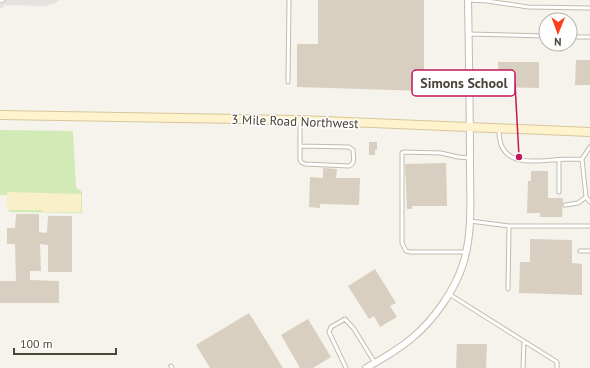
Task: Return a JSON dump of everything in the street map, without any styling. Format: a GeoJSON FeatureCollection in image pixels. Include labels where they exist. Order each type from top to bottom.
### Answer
{"type":"FeatureCollection","features":[{"type":"Feature","properties":{"kind":"main road","name":"3 Mile Road Northwest"},"geometry":{"type":"LineString","coordinates":[[0,115],[300,120],[590,132]]}},
{"type":"Feature","properties":{"kind":"street"},"geometry":{"type":"LineString","coordinates":[[366,368],[413,338],[440,308],[449,294],[463,264],[470,221],[468,0]]}},
{"type":"Feature","properties":{"kind":"lane"},"geometry":{"type":"LineString","coordinates":[[288,82],[289,0]]}},
{"type":"Feature","properties":{"kind":"lane"},"geometry":{"type":"LineString","coordinates":[[468,0],[487,1],[528,7],[590,8]]}},
{"type":"Feature","properties":{"kind":"lane"},"geometry":{"type":"LineString","coordinates":[[468,34],[538,36]]}},
{"type":"Feature","properties":{"kind":"lane"},"geometry":{"type":"LineString","coordinates":[[578,37],[590,37]]}},
{"type":"Feature","properties":{"kind":"lane"},"geometry":{"type":"LineString","coordinates":[[300,120],[300,146],[300,159],[301,162],[305,164],[349,166],[354,162],[353,150],[349,147],[300,146]]}},
{"type":"Feature","properties":{"kind":"lane"},"geometry":{"type":"LineString","coordinates":[[500,128],[499,139],[503,149],[509,156],[519,160],[529,162],[582,159]]}},
{"type":"Feature","properties":{"kind":"lane"},"geometry":{"type":"LineString","coordinates":[[590,147],[582,159],[586,197],[590,202]]}},
{"type":"Feature","properties":{"kind":"lane"},"geometry":{"type":"LineString","coordinates":[[465,252],[410,252],[403,248],[402,153],[441,152],[458,158],[470,158]]}},
{"type":"Feature","properties":{"kind":"lane"},"geometry":{"type":"LineString","coordinates":[[559,160],[559,192]]}},
{"type":"Feature","properties":{"kind":"lane"},"geometry":{"type":"LineString","coordinates":[[566,205],[578,203],[586,197]]}},
{"type":"Feature","properties":{"kind":"lane"},"geometry":{"type":"LineString","coordinates":[[470,221],[509,226],[590,226]]}},
{"type":"Feature","properties":{"kind":"lane"},"geometry":{"type":"LineString","coordinates":[[508,289],[509,226]]}},
{"type":"Feature","properties":{"kind":"lane"},"geometry":{"type":"LineString","coordinates":[[580,251],[590,251]]}},
{"type":"Feature","properties":{"kind":"lane"},"geometry":{"type":"LineString","coordinates":[[449,294],[557,362],[557,368]]}},
{"type":"Feature","properties":{"kind":"lane"},"geometry":{"type":"LineString","coordinates":[[346,368],[329,332],[331,327],[345,319],[354,329],[375,363]]}},
{"type":"Feature","properties":{"kind":"lane"},"geometry":{"type":"LineString","coordinates":[[522,368],[524,341]]}},
{"type":"Feature","properties":{"kind":"green space"},"geometry":{"type":"Polygon","coordinates":[[[0,130],[73,131],[76,187],[82,192],[82,213],[9,212],[7,195],[0,195],[0,130]]]}},
{"type":"Feature","properties":{"kind":"sand"},"geometry":{"type":"Polygon","coordinates":[[[7,192],[81,194],[81,212],[7,210],[7,192]]]}},
{"type":"Feature","properties":{"kind":"shaded area"},"geometry":{"type":"Polygon","coordinates":[[[0,0],[60,0],[44,6],[5,5],[0,9],[0,0]]]}},
{"type":"Feature","properties":{"kind":"building"},"geometry":{"type":"Polygon","coordinates":[[[318,0],[424,0],[424,91],[297,87],[297,44],[318,44],[318,0]]]}},
{"type":"Feature","properties":{"kind":"building"},"geometry":{"type":"Polygon","coordinates":[[[576,60],[590,60],[590,85],[575,85],[576,60]]]}},
{"type":"Feature","properties":{"kind":"building"},"geometry":{"type":"Polygon","coordinates":[[[498,62],[539,62],[539,88],[499,87],[498,62]]]}},
{"type":"Feature","properties":{"kind":"building"},"geometry":{"type":"Polygon","coordinates":[[[369,142],[377,142],[377,150],[375,150],[375,155],[369,155],[369,142]]]}},
{"type":"Feature","properties":{"kind":"building"},"geometry":{"type":"Polygon","coordinates":[[[446,163],[447,206],[412,206],[412,209],[407,209],[405,164],[446,163]]]}},
{"type":"Feature","properties":{"kind":"building"},"geometry":{"type":"Polygon","coordinates":[[[323,168],[337,169],[336,178],[360,178],[359,205],[320,204],[320,208],[309,207],[310,177],[323,178],[323,168]]]}},
{"type":"Feature","properties":{"kind":"building"},"geometry":{"type":"Polygon","coordinates":[[[531,171],[548,171],[548,198],[563,198],[562,217],[540,217],[540,213],[527,213],[528,181],[531,181],[531,171]]]}},
{"type":"Feature","properties":{"kind":"building"},"geometry":{"type":"Polygon","coordinates":[[[16,214],[39,214],[39,232],[47,233],[48,216],[72,216],[72,272],[48,272],[48,245],[40,244],[41,271],[30,271],[30,280],[59,281],[59,303],[0,303],[0,281],[16,281],[15,244],[7,244],[7,228],[15,228],[16,214]]]}},
{"type":"Feature","properties":{"kind":"building"},"geometry":{"type":"Polygon","coordinates":[[[530,239],[572,240],[572,263],[582,264],[582,295],[519,293],[520,262],[530,262],[530,239]]]}},
{"type":"Feature","properties":{"kind":"building"},"geometry":{"type":"Polygon","coordinates":[[[375,269],[396,303],[390,306],[397,317],[380,327],[374,316],[369,319],[348,286],[375,269]]]}},
{"type":"Feature","properties":{"kind":"building"},"geometry":{"type":"Polygon","coordinates":[[[249,313],[283,368],[210,368],[196,345],[249,313]]]}},
{"type":"Feature","properties":{"kind":"building"},"geometry":{"type":"Polygon","coordinates":[[[308,319],[331,357],[313,368],[300,368],[281,335],[308,319]]]}},
{"type":"Feature","properties":{"kind":"building"},"geometry":{"type":"Polygon","coordinates":[[[457,344],[487,344],[486,368],[456,368],[457,344]]]}},
{"type":"Feature","properties":{"kind":"place","name":"Simons School"},"geometry":{"type":"Point","coordinates":[519,157]}}]}
